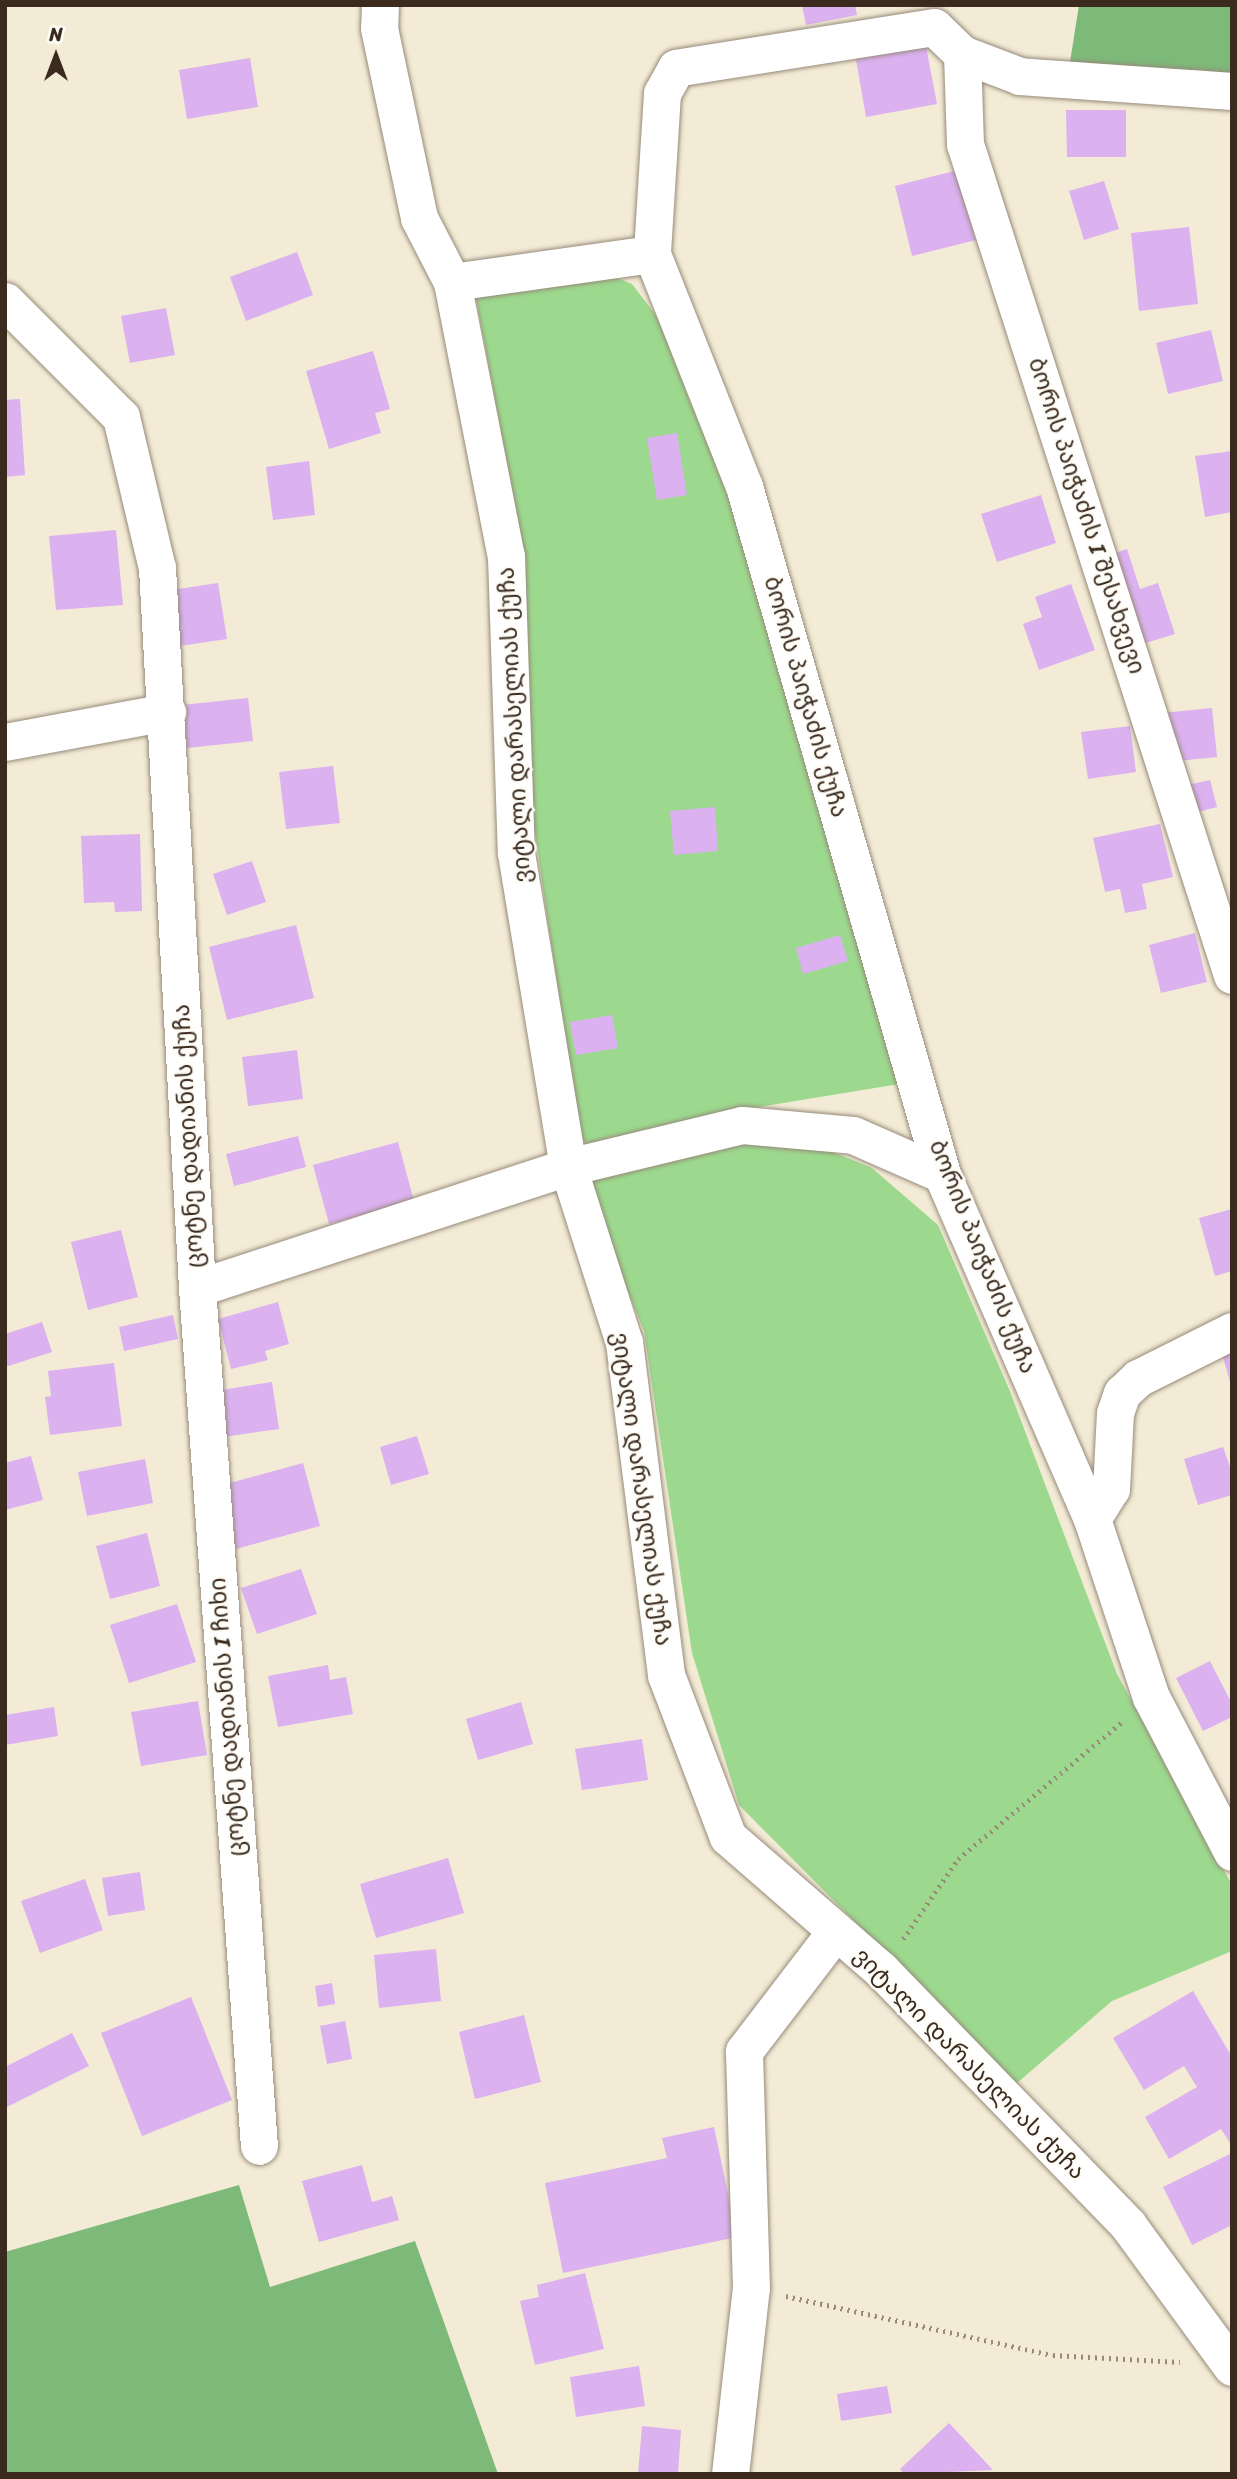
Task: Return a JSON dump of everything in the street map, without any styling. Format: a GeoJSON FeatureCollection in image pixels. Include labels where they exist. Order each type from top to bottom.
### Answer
{"type":"FeatureCollection","features":[{"type":"Feature","properties":{"kind":"street","name":"ვიტალი დარასელიას ქუჩა"},"geometry":{"type":"LineString","coordinates":[[380,5],[379,28],[419,218],[453,282],[506,556],[516,853],[568,1167],[624,1342],[666,1675],[728,1837],[881,1970],[1128,2225],[1231,2366]]}},
{"type":"Feature","properties":{"kind":"street","name":"ბორის პაიჭაძის ქუჩა"},"geometry":{"type":"LineString","coordinates":[[1232,91],[1020,76],[962,54],[934,27],[676,68],[662,93],[652,254],[744,486],[942,1174],[1092,1519],[1151,1697],[1232,1852]]}},
{"type":"Feature","properties":{"kind":"street","name":"ბორის პაიჭაძის I შესახვევი"},"geometry":{"type":"LineString","coordinates":[[962,54],[965,144],[1232,975]]}},
{"type":"Feature","properties":{"kind":"street"},"geometry":{"type":"LineString","coordinates":[[453,282],[652,254]]}},
{"type":"Feature","properties":{"kind":"street","name":"ცოტნე დადიანის ქუჩა"},"geometry":{"type":"LineString","coordinates":[[5,301],[121,417],[156,568],[167,712],[197,1288],[568,1167],[742,1125],[853,1135],[942,1174]]}},
{"type":"Feature","properties":{"kind":"street"},"geometry":{"type":"LineString","coordinates":[[5,742],[167,712]]}},
{"type":"Feature","properties":{"kind":"street","name":"ცოტნე დადიანის I ჩიხი"},"geometry":{"type":"LineString","coordinates":[[197,1288],[259,2146]]}},
{"type":"Feature","properties":{"kind":"street"},"geometry":{"type":"LineString","coordinates":[[1092,1519],[1111,1489],[1115,1413],[1122,1393],[1138,1378],[1232,1331]]}},
{"type":"Feature","properties":{"kind":"street"},"geometry":{"type":"LineString","coordinates":[[730,2474],[751,2288],[744,2051],[835,1931]]}},
{"type":"Feature","properties":{"kind":"path"},"geometry":{"type":"LineString","coordinates":[[881,1970],[958,1859],[1151,1697]]}},
{"type":"Feature","properties":{"kind":"path"},"geometry":{"type":"LineString","coordinates":[[751,2288],[1053,2355],[1231,2366]]}},
{"type":"Feature","properties":{"kind":"green space"},"geometry":{"type":"Polygon","coordinates":[[[1079,5],[1232,5],[1232,76],[1070,62],[1079,5]]]}},
{"type":"Feature","properties":{"kind":"green space"},"geometry":{"type":"Polygon","coordinates":[[[607,274],[632,284],[658,318],[732,501],[899,1084],[735,1111],[588,1145],[579,1135],[533,819],[524,554],[476,298],[607,274]]]}},
{"type":"Feature","properties":{"kind":"green space"},"geometry":{"type":"Polygon","coordinates":[[[740,1142],[811,1143],[872,1168],[938,1225],[1009,1389],[1117,1674],[1232,1885],[1232,1951],[1112,2001],[1016,2084],[739,1805],[692,1653],[644,1331],[608,1242],[592,1180],[740,1142]]]}},
{"type":"Feature","properties":{"kind":"green space"},"geometry":{"type":"Polygon","coordinates":[[[239,2185],[270,2287],[415,2241],[498,2474],[5,2474],[5,2252],[239,2185]]]}},
{"type":"Feature","properties":{"kind":"building"},"geometry":{"type":"Polygon","coordinates":[[[802,5],[855,5],[857,15],[806,25],[802,5]]]}},
{"type":"Feature","properties":{"kind":"building"},"geometry":{"type":"Polygon","coordinates":[[[925,41],[937,104],[866,117],[855,54],[925,41]]]}},
{"type":"Feature","properties":{"kind":"building"},"geometry":{"type":"Polygon","coordinates":[[[250,58],[258,107],[187,119],[179,70],[250,58]]]}},
{"type":"Feature","properties":{"kind":"building"},"geometry":{"type":"Polygon","coordinates":[[[1066,110],[1126,110],[1126,157],[1067,157],[1066,110]]]}},
{"type":"Feature","properties":{"kind":"building"},"geometry":{"type":"Polygon","coordinates":[[[958,170],[976,240],[912,256],[895,186],[958,170]]]}},
{"type":"Feature","properties":{"kind":"building"},"geometry":{"type":"Polygon","coordinates":[[[1104,181],[1119,229],[1084,240],[1069,191],[1104,181]]]}},
{"type":"Feature","properties":{"kind":"building"},"geometry":{"type":"Polygon","coordinates":[[[1189,227],[1198,304],[1139,311],[1131,233],[1189,227]]]}},
{"type":"Feature","properties":{"kind":"building"},"geometry":{"type":"Polygon","coordinates":[[[297,252],[313,295],[246,321],[230,277],[297,252]]]}},
{"type":"Feature","properties":{"kind":"building"},"geometry":{"type":"Polygon","coordinates":[[[166,308],[175,355],[130,363],[121,316],[166,308]]]}},
{"type":"Feature","properties":{"kind":"building"},"geometry":{"type":"Polygon","coordinates":[[[1211,330],[1223,381],[1168,394],[1156,343],[1211,330]]]}},
{"type":"Feature","properties":{"kind":"building"},"geometry":{"type":"Polygon","coordinates":[[[373,351],[390,409],[375,413],[381,433],[329,449],[306,371],[373,351]]]}},
{"type":"Feature","properties":{"kind":"building"},"geometry":{"type":"Polygon","coordinates":[[[20,399],[25,475],[5,477],[5,400],[20,399]]]}},
{"type":"Feature","properties":{"kind":"building"},"geometry":{"type":"Polygon","coordinates":[[[677,433],[687,495],[657,500],[647,438],[677,433]]]}},
{"type":"Feature","properties":{"kind":"building"},"geometry":{"type":"Polygon","coordinates":[[[1232,451],[1232,512],[1205,517],[1195,456],[1232,451]]]}},
{"type":"Feature","properties":{"kind":"building"},"geometry":{"type":"Polygon","coordinates":[[[309,461],[315,515],[273,520],[266,467],[309,461]]]}},
{"type":"Feature","properties":{"kind":"building"},"geometry":{"type":"Polygon","coordinates":[[[1041,495],[1056,543],[997,562],[981,514],[1041,495]]]}},
{"type":"Feature","properties":{"kind":"building"},"geometry":{"type":"Polygon","coordinates":[[[116,530],[123,605],[56,610],[49,536],[116,530]]]}},
{"type":"Feature","properties":{"kind":"building"},"geometry":{"type":"Polygon","coordinates":[[[1127,549],[1140,589],[1158,583],[1175,634],[1139,645],[1110,555],[1127,549]]]}},
{"type":"Feature","properties":{"kind":"building"},"geometry":{"type":"Polygon","coordinates":[[[218,583],[227,639],[180,646],[171,590],[218,583]]]}},
{"type":"Feature","properties":{"kind":"building"},"geometry":{"type":"Polygon","coordinates":[[[1071,584],[1095,650],[1039,670],[1023,624],[1042,617],[1035,597],[1071,584]]]}},
{"type":"Feature","properties":{"kind":"building"},"geometry":{"type":"Polygon","coordinates":[[[248,698],[253,741],[187,748],[182,705],[248,698]]]}},
{"type":"Feature","properties":{"kind":"building"},"geometry":{"type":"Polygon","coordinates":[[[1212,708],[1217,757],[1167,762],[1162,713],[1212,708]]]}},
{"type":"Feature","properties":{"kind":"building"},"geometry":{"type":"Polygon","coordinates":[[[1130,726],[1136,772],[1088,779],[1081,732],[1130,726]]]}},
{"type":"Feature","properties":{"kind":"building"},"geometry":{"type":"Polygon","coordinates":[[[333,766],[340,823],[286,829],[279,772],[333,766]]]}},
{"type":"Feature","properties":{"kind":"building"},"geometry":{"type":"Polygon","coordinates":[[[1210,780],[1217,807],[1190,814],[1183,786],[1210,780]]]}},
{"type":"Feature","properties":{"kind":"building"},"geometry":{"type":"Polygon","coordinates":[[[715,807],[718,851],[674,855],[670,811],[715,807]]]}},
{"type":"Feature","properties":{"kind":"building"},"geometry":{"type":"Polygon","coordinates":[[[1160,824],[1173,877],[1142,884],[1147,909],[1125,913],[1120,889],[1105,892],[1093,838],[1160,824]]]}},
{"type":"Feature","properties":{"kind":"building"},"geometry":{"type":"Polygon","coordinates":[[[140,834],[142,911],[115,912],[114,902],[84,903],[81,836],[140,834]]]}},
{"type":"Feature","properties":{"kind":"building"},"geometry":{"type":"Polygon","coordinates":[[[252,861],[266,902],[227,915],[213,874],[252,861]]]}},
{"type":"Feature","properties":{"kind":"building"},"geometry":{"type":"Polygon","coordinates":[[[296,925],[314,998],[227,1020],[209,947],[296,925]]]}},
{"type":"Feature","properties":{"kind":"building"},"geometry":{"type":"Polygon","coordinates":[[[1195,933],[1207,982],[1161,993],[1149,945],[1195,933]]]}},
{"type":"Feature","properties":{"kind":"building"},"geometry":{"type":"Polygon","coordinates":[[[840,935],[848,961],[803,974],[796,948],[840,935]]]}},
{"type":"Feature","properties":{"kind":"building"},"geometry":{"type":"Polygon","coordinates":[[[612,1015],[618,1048],[576,1055],[570,1022],[612,1015]]]}},
{"type":"Feature","properties":{"kind":"building"},"geometry":{"type":"Polygon","coordinates":[[[297,1050],[303,1099],[248,1106],[242,1057],[297,1050]]]}},
{"type":"Feature","properties":{"kind":"building"},"geometry":{"type":"Polygon","coordinates":[[[298,1136],[306,1167],[234,1186],[226,1154],[298,1136]]]}},
{"type":"Feature","properties":{"kind":"building"},"geometry":{"type":"Polygon","coordinates":[[[398,1142],[414,1201],[329,1224],[313,1165],[398,1142]]]}},
{"type":"Feature","properties":{"kind":"building"},"geometry":{"type":"Polygon","coordinates":[[[1232,1209],[1232,1271],[1215,1276],[1199,1218],[1232,1209]]]}},
{"type":"Feature","properties":{"kind":"building"},"geometry":{"type":"Polygon","coordinates":[[[121,1230],[138,1297],[88,1310],[71,1242],[121,1230]]]}},
{"type":"Feature","properties":{"kind":"building"},"geometry":{"type":"Polygon","coordinates":[[[278,1302],[289,1344],[265,1351],[268,1360],[231,1369],[218,1319],[278,1302]]]}},
{"type":"Feature","properties":{"kind":"building"},"geometry":{"type":"Polygon","coordinates":[[[173,1315],[178,1339],[124,1351],[119,1327],[173,1315]]]}},
{"type":"Feature","properties":{"kind":"building"},"geometry":{"type":"Polygon","coordinates":[[[42,1322],[52,1352],[5,1367],[5,1334],[42,1322]]]}},
{"type":"Feature","properties":{"kind":"building"},"geometry":{"type":"Polygon","coordinates":[[[1232,1344],[1232,1385],[1231,1385],[1220,1347],[1232,1344]]]}},
{"type":"Feature","properties":{"kind":"building"},"geometry":{"type":"Polygon","coordinates":[[[114,1363],[122,1426],[50,1435],[45,1397],[51,1396],[48,1371],[114,1363]]]}},
{"type":"Feature","properties":{"kind":"building"},"geometry":{"type":"Polygon","coordinates":[[[272,1382],[279,1429],[223,1437],[215,1391],[272,1382]]]}},
{"type":"Feature","properties":{"kind":"building"},"geometry":{"type":"Polygon","coordinates":[[[417,1436],[429,1474],[391,1485],[380,1447],[417,1436]]]}},
{"type":"Feature","properties":{"kind":"building"},"geometry":{"type":"Polygon","coordinates":[[[1223,1447],[1232,1473],[1232,1495],[1198,1505],[1184,1459],[1223,1447]]]}},
{"type":"Feature","properties":{"kind":"building"},"geometry":{"type":"Polygon","coordinates":[[[31,1456],[43,1500],[5,1510],[5,1463],[31,1456]]]}},
{"type":"Feature","properties":{"kind":"building"},"geometry":{"type":"Polygon","coordinates":[[[145,1459],[153,1503],[87,1516],[78,1472],[145,1459]]]}},
{"type":"Feature","properties":{"kind":"building"},"geometry":{"type":"Polygon","coordinates":[[[303,1463],[320,1526],[236,1549],[219,1486],[303,1463]]]}},
{"type":"Feature","properties":{"kind":"building"},"geometry":{"type":"Polygon","coordinates":[[[147,1533],[160,1586],[110,1599],[96,1546],[147,1533]]]}},
{"type":"Feature","properties":{"kind":"building"},"geometry":{"type":"Polygon","coordinates":[[[301,1569],[317,1614],[257,1634],[241,1588],[301,1569]]]}},
{"type":"Feature","properties":{"kind":"building"},"geometry":{"type":"Polygon","coordinates":[[[177,1604],[196,1662],[129,1683],[110,1625],[177,1604]]]}},
{"type":"Feature","properties":{"kind":"building"},"geometry":{"type":"Polygon","coordinates":[[[1210,1661],[1232,1704],[1232,1717],[1203,1731],[1176,1678],[1210,1661]]]}},
{"type":"Feature","properties":{"kind":"building"},"geometry":{"type":"Polygon","coordinates":[[[328,1665],[330,1680],[346,1677],[353,1714],[278,1727],[268,1676],[328,1665]]]}},
{"type":"Feature","properties":{"kind":"building"},"geometry":{"type":"Polygon","coordinates":[[[198,1701],[207,1755],[141,1766],[131,1712],[198,1701]]]}},
{"type":"Feature","properties":{"kind":"building"},"geometry":{"type":"Polygon","coordinates":[[[521,1702],[533,1744],[478,1760],[466,1719],[521,1702]]]}},
{"type":"Feature","properties":{"kind":"building"},"geometry":{"type":"Polygon","coordinates":[[[54,1707],[58,1736],[5,1745],[5,1715],[54,1707]]]}},
{"type":"Feature","properties":{"kind":"building"},"geometry":{"type":"Polygon","coordinates":[[[642,1739],[648,1780],[582,1790],[575,1749],[642,1739]]]}},
{"type":"Feature","properties":{"kind":"building"},"geometry":{"type":"Polygon","coordinates":[[[448,1858],[464,1913],[376,1938],[360,1884],[448,1858]]]}},
{"type":"Feature","properties":{"kind":"building"},"geometry":{"type":"Polygon","coordinates":[[[140,1872],[145,1910],[108,1916],[102,1878],[140,1872]]]}},
{"type":"Feature","properties":{"kind":"building"},"geometry":{"type":"Polygon","coordinates":[[[85,1879],[103,1930],[40,1953],[21,1901],[85,1879]]]}},
{"type":"Feature","properties":{"kind":"building"},"geometry":{"type":"Polygon","coordinates":[[[436,1949],[441,2001],[379,2008],[374,1955],[436,1949]]]}},
{"type":"Feature","properties":{"kind":"building"},"geometry":{"type":"Polygon","coordinates":[[[332,1983],[335,2004],[318,2007],[315,1986],[332,1983]]]}},
{"type":"Feature","properties":{"kind":"building"},"geometry":{"type":"Polygon","coordinates":[[[1193,1991],[1232,2057],[1232,2146],[1221,2129],[1169,2159],[1145,2117],[1197,2087],[1184,2066],[1144,2090],[1113,2038],[1193,1991]]]}},
{"type":"Feature","properties":{"kind":"building"},"geometry":{"type":"Polygon","coordinates":[[[191,1997],[232,2100],[142,2136],[101,2033],[191,1997]]]}},
{"type":"Feature","properties":{"kind":"building"},"geometry":{"type":"Polygon","coordinates":[[[524,2015],[541,2082],[475,2099],[459,2032],[524,2015]]]}},
{"type":"Feature","properties":{"kind":"building"},"geometry":{"type":"Polygon","coordinates":[[[345,2021],[352,2059],[327,2064],[320,2026],[345,2021]]]}},
{"type":"Feature","properties":{"kind":"building"},"geometry":{"type":"Polygon","coordinates":[[[72,2033],[89,2066],[5,2108],[5,2067],[72,2033]]]}},
{"type":"Feature","properties":{"kind":"building"},"geometry":{"type":"Polygon","coordinates":[[[714,2127],[737,2237],[563,2273],[545,2183],[667,2158],[662,2138],[714,2127]]]}},
{"type":"Feature","properties":{"kind":"building"},"geometry":{"type":"Polygon","coordinates":[[[1232,2153],[1232,2225],[1192,2245],[1163,2187],[1232,2153]]]}},
{"type":"Feature","properties":{"kind":"building"},"geometry":{"type":"Polygon","coordinates":[[[362,2165],[372,2202],[392,2196],[399,2220],[319,2242],[302,2181],[362,2165]]]}},
{"type":"Feature","properties":{"kind":"building"},"geometry":{"type":"Polygon","coordinates":[[[585,2273],[604,2349],[535,2365],[520,2301],[539,2297],[537,2285],[585,2273]]]}},
{"type":"Feature","properties":{"kind":"building"},"geometry":{"type":"Polygon","coordinates":[[[639,2366],[645,2406],[576,2417],[570,2377],[639,2366]]]}},
{"type":"Feature","properties":{"kind":"building"},"geometry":{"type":"Polygon","coordinates":[[[887,2386],[892,2413],[841,2421],[837,2394],[887,2386]]]}},
{"type":"Feature","properties":{"kind":"building"},"geometry":{"type":"Polygon","coordinates":[[[949,2423],[993,2470],[904,2474],[900,2469],[949,2423]]]}},
{"type":"Feature","properties":{"kind":"building"},"geometry":{"type":"Polygon","coordinates":[[[642,2426],[681,2430],[678,2474],[638,2474],[642,2426]]]}}]}
